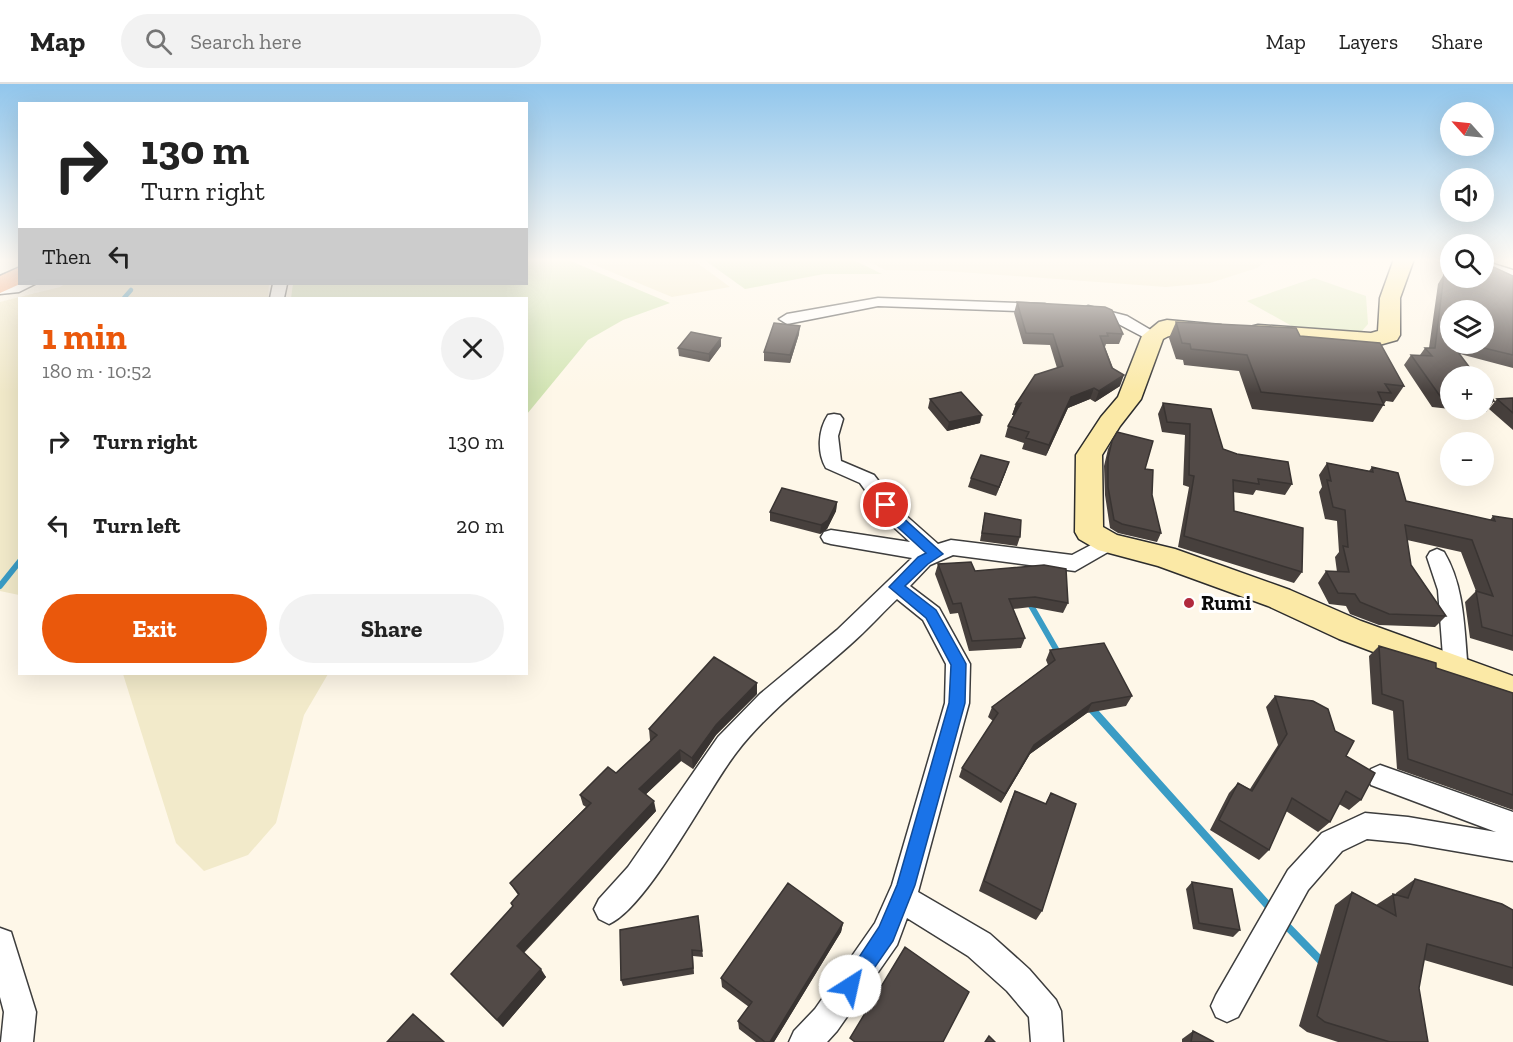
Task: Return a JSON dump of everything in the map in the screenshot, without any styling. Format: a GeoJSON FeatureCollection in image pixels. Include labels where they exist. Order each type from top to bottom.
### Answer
{"type":"FeatureCollection","features":[{"type":"Feature","properties":{"kind":"street"},"geometry":{"type":"LineString","coordinates":[[786,319],[869,304]]}},
{"type":"Feature","properties":{"kind":"street"},"geometry":{"type":"LineString","coordinates":[[924,304],[1105,311],[1130,321],[1153,336]]}},
{"type":"Feature","properties":{"kind":"street"},"geometry":{"type":"LineString","coordinates":[[1390,304],[1389,335],[1372,340],[1167,327],[1153,336],[1129,399],[1110,422],[1089,455],[1089,532],[1108,543],[1164,557],[1279,598],[1350,630],[1510,689],[1513,693]]}},
{"type":"Feature","properties":{"kind":"street"},"geometry":{"type":"LineString","coordinates":[[834,419],[829,429],[829,449],[833,464],[867,479],[896,518],[936,554]]}},
{"type":"Feature","properties":{"kind":"street"},"geometry":{"type":"LineString","coordinates":[[831,537],[936,554]]}},
{"type":"Feature","properties":{"kind":"street"},"geometry":{"type":"LineString","coordinates":[[609,909],[638,878],[727,745],[769,701],[845,636],[923,561],[951,547],[1075,563],[1108,543]]}},
{"type":"Feature","properties":{"kind":"street"},"geometry":{"type":"LineString","coordinates":[[1437,557],[1449,590],[1456,670]]}},
{"type":"Feature","properties":{"kind":"street"},"geometry":{"type":"LineString","coordinates":[[805,1042],[825,1020],[886,934],[901,898],[957,703],[958,664],[931,614],[896,587]]}},
{"type":"Feature","properties":{"kind":"street"},"geometry":{"type":"LineString","coordinates":[[1380,777],[1513,825]]}},
{"type":"Feature","properties":{"kind":"street"},"geometry":{"type":"LineString","coordinates":[[1227,1006],[1298,880],[1332,842],[1365,826],[1408,830],[1513,848]]}},
{"type":"Feature","properties":{"kind":"street"},"geometry":{"type":"LineString","coordinates":[[901,898],[980,945],[1018,980],[1045,1011],[1047,1042]]}},
{"type":"Feature","properties":{"kind":"street"},"geometry":{"type":"LineString","coordinates":[[0,943],[20,1012],[17,1042]]}},
{"type":"Feature","properties":{"kind":"shaded area"},"geometry":{"type":"Polygon","coordinates":[[[0,304],[18,304],[18,595],[0,591],[0,304]]]}},
{"type":"Feature","properties":{"kind":"shaded area"},"geometry":{"type":"Polygon","coordinates":[[[123,675],[327,675],[304,715],[276,823],[248,855],[204,871],[176,843],[123,675]]]}},
{"type":"Feature","properties":{"kind":"green space"},"geometry":{"type":"Polygon","coordinates":[[[528,304],[668,304],[623,320],[588,340],[528,413],[528,304]]]}},
{"type":"Feature","properties":{"kind":"green space"},"geometry":{"type":"Polygon","coordinates":[[[1252,304],[1367,304],[1368,324],[1362,331],[1344,333],[1299,330],[1252,304]]]}},
{"type":"Feature","properties":{"kind":"building"},"geometry":{"type":"Polygon","coordinates":[[[1017,304],[1105,307],[1112,310],[1123,334],[1107,333],[1108,336],[1100,336],[1112,368],[1124,375],[1099,391],[1094,388],[1071,397],[1049,445],[1026,438],[1029,432],[1008,426],[1021,403],[1016,404],[1035,375],[1063,366],[1053,334],[1026,333],[1017,304]]]}},
{"type":"Feature","properties":{"kind":"building"},"geometry":{"type":"Polygon","coordinates":[[[1494,304],[1513,304],[1513,355],[1494,350],[1494,304]]]}},
{"type":"Feature","properties":{"kind":"building"},"geometry":{"type":"Polygon","coordinates":[[[1440,307],[1440,354],[1460,354],[1468,366],[1440,366],[1440,396],[1411,355],[1432,356],[1425,348],[1435,348],[1440,307]]]}},
{"type":"Feature","properties":{"kind":"building"},"geometry":{"type":"Polygon","coordinates":[[[1176,322],[1296,328],[1300,336],[1380,343],[1404,386],[1385,384],[1391,393],[1378,392],[1384,405],[1261,392],[1247,355],[1191,349],[1190,344],[1182,343],[1176,322]]]}},
{"type":"Feature","properties":{"kind":"building"},"geometry":{"type":"Polygon","coordinates":[[[774,323],[800,326],[790,355],[764,352],[774,323]]]}},
{"type":"Feature","properties":{"kind":"building"},"geometry":{"type":"Polygon","coordinates":[[[691,332],[721,338],[709,354],[678,348],[691,332]]]}},
{"type":"Feature","properties":{"kind":"building"},"geometry":{"type":"Polygon","coordinates":[[[961,392],[982,415],[949,422],[930,399],[961,392]]]}},
{"type":"Feature","properties":{"kind":"building"},"geometry":{"type":"Polygon","coordinates":[[[1513,398],[1513,413],[1497,399],[1513,398]]]}},
{"type":"Feature","properties":{"kind":"building"},"geometry":{"type":"Polygon","coordinates":[[[1163,403],[1211,409],[1223,449],[1237,454],[1288,462],[1292,484],[1258,479],[1259,484],[1233,480],[1234,511],[1303,528],[1302,572],[1184,536],[1194,476],[1189,475],[1190,424],[1167,422],[1163,403]]]}},
{"type":"Feature","properties":{"kind":"building"},"geometry":{"type":"Polygon","coordinates":[[[1117,432],[1153,441],[1145,469],[1153,470],[1152,495],[1161,533],[1114,520],[1108,487],[1108,458],[1117,432]]]}},
{"type":"Feature","properties":{"kind":"building"},"geometry":{"type":"Polygon","coordinates":[[[981,455],[1009,462],[999,487],[971,478],[981,455]]]}},
{"type":"Feature","properties":{"kind":"building"},"geometry":{"type":"Polygon","coordinates":[[[1327,463],[1373,472],[1372,467],[1398,473],[1406,501],[1495,521],[1493,516],[1513,519],[1513,636],[1482,627],[1476,591],[1493,596],[1472,540],[1405,525],[1411,565],[1446,616],[1389,614],[1360,602],[1355,594],[1338,593],[1326,571],[1349,572],[1343,546],[1348,547],[1345,510],[1333,507],[1327,480],[1331,481],[1327,463]]]}},
{"type":"Feature","properties":{"kind":"building"},"geometry":{"type":"Polygon","coordinates":[[[782,488],[837,502],[828,520],[821,525],[770,512],[782,488]]]}},
{"type":"Feature","properties":{"kind":"building"},"geometry":{"type":"Polygon","coordinates":[[[985,513],[1021,520],[1020,537],[982,533],[985,513]]]}},
{"type":"Feature","properties":{"kind":"building"},"geometry":{"type":"Polygon","coordinates":[[[971,562],[975,571],[1044,565],[1066,569],[1068,603],[1035,597],[1009,599],[1025,638],[972,641],[961,603],[953,604],[938,564],[971,562]]]}},
{"type":"Feature","properties":{"kind":"building"},"geometry":{"type":"Polygon","coordinates":[[[1104,643],[1132,696],[1092,703],[1034,745],[1005,794],[962,768],[998,713],[992,707],[1055,660],[1050,650],[1104,643]]]}},
{"type":"Feature","properties":{"kind":"building"},"geometry":{"type":"Polygon","coordinates":[[[1379,646],[1436,663],[1436,668],[1513,693],[1513,795],[1408,759],[1403,701],[1382,694],[1379,646]]]}},
{"type":"Feature","properties":{"kind":"building"},"geometry":{"type":"Polygon","coordinates":[[[714,657],[757,683],[716,725],[692,758],[680,750],[639,789],[654,801],[517,946],[541,969],[497,1020],[451,974],[513,906],[511,903],[519,894],[510,883],[591,803],[580,795],[608,767],[616,773],[657,735],[649,729],[714,657]]]}},
{"type":"Feature","properties":{"kind":"building"},"geometry":{"type":"Polygon","coordinates":[[[1275,696],[1313,701],[1328,709],[1335,731],[1354,741],[1346,756],[1375,773],[1361,800],[1346,791],[1330,822],[1292,798],[1269,850],[1219,820],[1238,783],[1252,791],[1287,734],[1275,696]]]}},
{"type":"Feature","properties":{"kind":"building"},"geometry":{"type":"Polygon","coordinates":[[[1015,791],[1046,804],[1051,793],[1076,804],[1042,911],[984,881],[1015,791]]]}},
{"type":"Feature","properties":{"kind":"building"},"geometry":{"type":"Polygon","coordinates":[[[1415,879],[1502,904],[1513,910],[1513,968],[1427,944],[1419,988],[1428,1042],[1390,1042],[1325,1022],[1317,1016],[1352,892],[1396,916],[1393,894],[1408,898],[1415,879]]]}},
{"type":"Feature","properties":{"kind":"building"},"geometry":{"type":"Polygon","coordinates":[[[1192,882],[1232,889],[1240,930],[1199,923],[1192,882]]]}},
{"type":"Feature","properties":{"kind":"building"},"geometry":{"type":"Polygon","coordinates":[[[788,883],[843,923],[770,1042],[765,1042],[738,1021],[752,1002],[721,978],[788,883]]]}},
{"type":"Feature","properties":{"kind":"building"},"geometry":{"type":"Polygon","coordinates":[[[698,916],[702,951],[692,950],[693,968],[621,980],[620,930],[698,916]]]}},
{"type":"Feature","properties":{"kind":"building"},"geometry":{"type":"Polygon","coordinates":[[[905,947],[969,992],[943,1042],[855,1042],[850,1038],[905,947]]]}},
{"type":"Feature","properties":{"kind":"building"},"geometry":{"type":"Polygon","coordinates":[[[413,1014],[444,1042],[387,1042],[413,1014]]]}},
{"type":"Feature","properties":{"kind":"building"},"geometry":{"type":"Polygon","coordinates":[[[1193,1031],[1214,1042],[1191,1042],[1193,1031]]]}},
{"type":"Feature","properties":{"kind":"building"},"geometry":{"type":"Polygon","coordinates":[[[989,1036],[995,1042],[985,1042],[989,1036]]]}},
{"type":"Feature","properties":{"kind":"waterway"},"geometry":{"type":"LineString","coordinates":[[0,586],[18,564]]}},
{"type":"Feature","properties":{"kind":"waterway"},"geometry":{"type":"LineString","coordinates":[[1029,602],[1060,656]]}},
{"type":"Feature","properties":{"kind":"waterway"},"geometry":{"type":"LineString","coordinates":[[1089,706],[1272,910]]}},
{"type":"Feature","properties":{"kind":"waterway"},"geometry":{"type":"LineString","coordinates":[[1283,922],[1324,964]]}},
{"type":"Feature","properties":{"kind":"place","name":"Rumi"},"geometry":{"type":"Point","coordinates":[1189,603]}},
{"type":"Feature","properties":{"kind":"route"},"geometry":{"type":"LineString","coordinates":[[850,986],[886,934],[906,885],[957,703],[958,664],[931,614],[896,587],[923,561],[936,554],[896,518],[886,505]]}}]}
